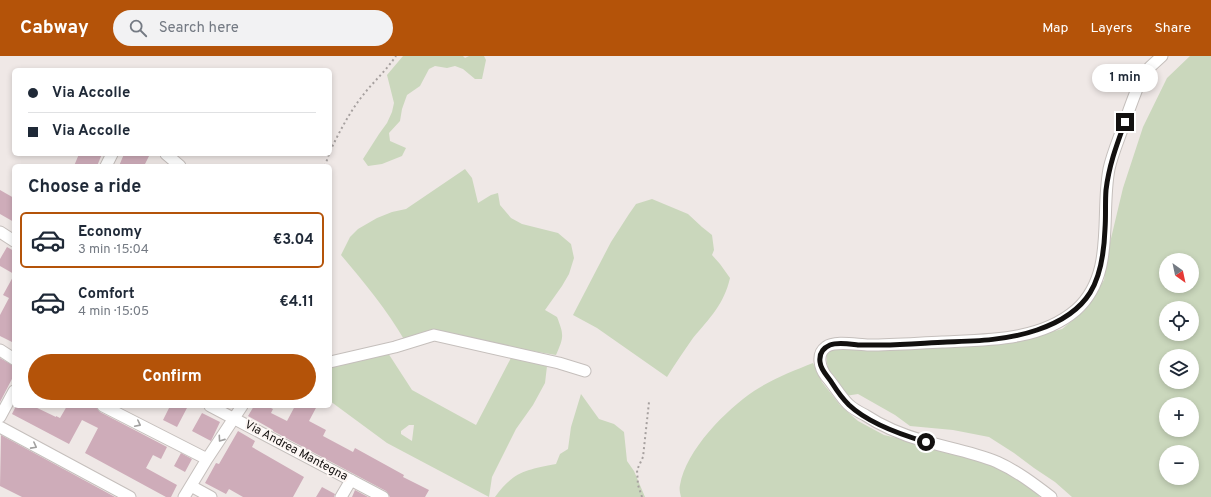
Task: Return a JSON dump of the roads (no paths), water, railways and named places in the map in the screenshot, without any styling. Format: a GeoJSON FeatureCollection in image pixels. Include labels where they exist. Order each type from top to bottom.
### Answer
{"type":"FeatureCollection","features":[{"type":"Feature","properties":{"kind":"street"},"geometry":{"type":"LineString","coordinates":[[1051,497],[1019,474],[998,462],[976,454],[904,435],[857,411],[844,400],[825,374],[821,366],[820,355],[826,347],[836,344],[887,345],[1006,338],[1049,326],[1077,309],[1090,293],[1099,274],[1106,228],[1106,192],[1108,175],[1118,138],[1143,75],[1162,56]]}},
{"type":"Feature","properties":{"kind":"street"},"geometry":{"type":"LineString","coordinates":[[168,156],[178,164]]}},
{"type":"Feature","properties":{"kind":"street"},"geometry":{"type":"LineString","coordinates":[[0,232],[12,240]]}},
{"type":"Feature","properties":{"kind":"street"},"geometry":{"type":"LineString","coordinates":[[332,362],[395,347],[434,335],[516,353],[585,371]]}},
{"type":"Feature","properties":{"kind":"street"},"geometry":{"type":"LineString","coordinates":[[0,350],[12,358]]}},
{"type":"Feature","properties":{"kind":"street"},"geometry":{"type":"LineString","coordinates":[[0,417],[12,395]]}},
{"type":"Feature","properties":{"kind":"street"},"geometry":{"type":"LineString","coordinates":[[107,408],[207,459]]}},
{"type":"Feature","properties":{"kind":"street","name":"Via Andrea Mantegna"},"geometry":{"type":"LineString","coordinates":[[214,408],[383,497]]}},
{"type":"Feature","properties":{"kind":"street"},"geometry":{"type":"LineString","coordinates":[[184,497],[241,408]]}},
{"type":"Feature","properties":{"kind":"street"},"geometry":{"type":"LineString","coordinates":[[0,427],[130,497]]}},
{"type":"Feature","properties":{"kind":"street"},"geometry":{"type":"LineString","coordinates":[[341,497],[351,480]]}},
{"type":"Feature","properties":{"kind":"street"},"geometry":{"type":"LineString","coordinates":[[191,486],[211,497]]}}]}
